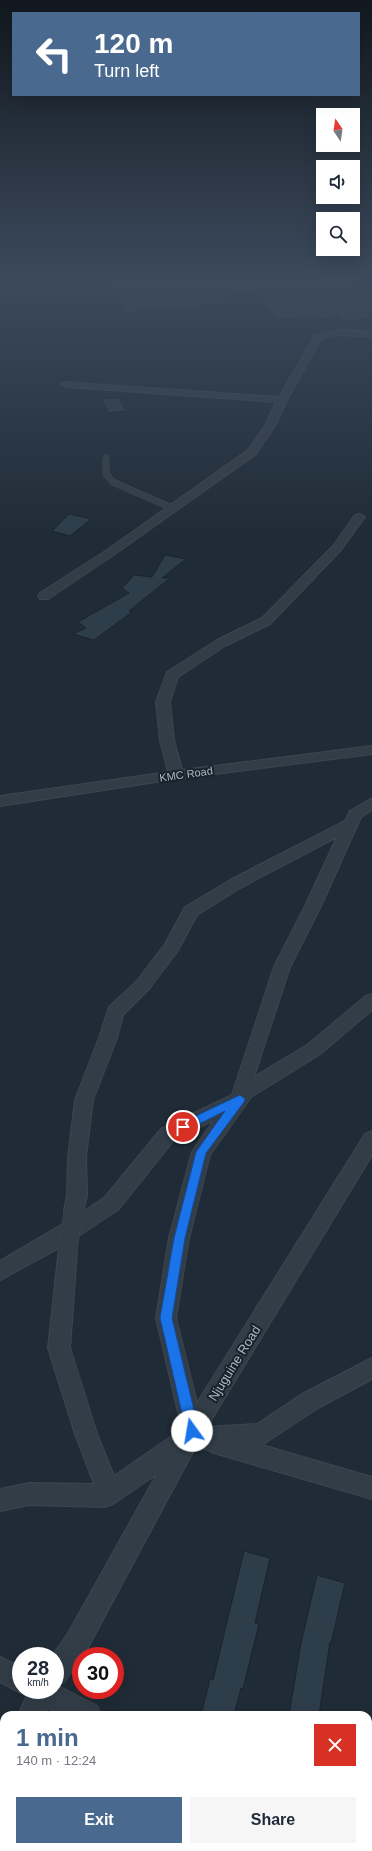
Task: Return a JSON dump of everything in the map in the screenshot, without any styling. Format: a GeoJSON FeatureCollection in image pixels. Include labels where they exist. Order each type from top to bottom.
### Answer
{"type":"FeatureCollection","features":[{"type":"Feature","properties":{"kind":"street"},"geometry":{"type":"LineString","coordinates":[[44,596],[110,552],[252,452],[270,426],[282,400],[302,364]]}},
{"type":"Feature","properties":{"kind":"street"},"geometry":{"type":"LineString","coordinates":[[66,384],[282,400]]}},
{"type":"Feature","properties":{"kind":"street"},"geometry":{"type":"LineString","coordinates":[[176,775],[167,740],[163,702],[172,675],[221,643],[266,621],[337,548],[359,517]]}},
{"type":"Feature","properties":{"kind":"street","name":"KMC Road"},"geometry":{"type":"LineString","coordinates":[[0,801],[176,775],[372,750]]}},
{"type":"Feature","properties":{"kind":"street"},"geometry":{"type":"LineString","coordinates":[[240,1099],[242,1088],[282,967],[313,906],[354,814],[372,803]]}},
{"type":"Feature","properties":{"kind":"street"},"geometry":{"type":"LineString","coordinates":[[109,1493],[86,1434],[59,1348],[67,1251],[77,1196],[77,1157],[84,1100],[108,1038],[114,1012],[143,985],[171,948],[191,911],[237,883],[350,824]]}},
{"type":"Feature","properties":{"kind":"street"},"geometry":{"type":"LineString","coordinates":[[194,1436],[166,1318],[179,1238],[201,1152],[245,1092],[312,1050],[372,1000]]}},
{"type":"Feature","properties":{"kind":"street"},"geometry":{"type":"LineString","coordinates":[[0,1271],[65,1234],[112,1203],[168,1134],[240,1099]]}},
{"type":"Feature","properties":{"kind":"street","name":"Njuguine Road"},"geometry":{"type":"LineString","coordinates":[[64,1658],[76,1644],[194,1436],[372,1139]]}},
{"type":"Feature","properties":{"kind":"street"},"geometry":{"type":"LineString","coordinates":[[0,1500],[30,1494],[105,1496],[194,1436],[260,1435],[310,1401],[372,1368]]}},
{"type":"Feature","properties":{"kind":"street"},"geometry":{"type":"LineString","coordinates":[[194,1436],[372,1488]]}},
{"type":"Feature","properties":{"kind":"street"},"geometry":{"type":"LineString","coordinates":[[0,1669],[12,1674]]}},
{"type":"Feature","properties":{"kind":"street","name":"Njuguine Road"},"geometry":{"type":"LineString","coordinates":[[32,1711],[36,1699]]}},
{"type":"Feature","properties":{"kind":"street"},"geometry":{"type":"LineString","coordinates":[[62,1699],[82,1711]]}},
{"type":"Feature","properties":{"kind":"lane"},"geometry":{"type":"LineString","coordinates":[[106,457],[104,472],[107,478],[172,508]]}},
{"type":"Feature","properties":{"kind":"building"},"geometry":{"type":"Polygon","coordinates":[[[119,398],[126,411],[108,413],[102,399],[119,398]]]}},
{"type":"Feature","properties":{"kind":"building"},"geometry":{"type":"Polygon","coordinates":[[[69,514],[91,519],[70,536],[52,531],[69,514]]]}},
{"type":"Feature","properties":{"kind":"building"},"geometry":{"type":"Polygon","coordinates":[[[165,555],[186,559],[162,578],[170,578],[129,611],[132,612],[94,640],[73,634],[86,628],[78,622],[129,593],[122,588],[134,575],[152,577],[165,555]]]}},
{"type":"Feature","properties":{"kind":"building"},"geometry":{"type":"Polygon","coordinates":[[[244,1551],[270,1558],[255,1623],[259,1624],[243,1689],[241,1688],[235,1711],[202,1711],[210,1679],[213,1680],[244,1551]]]}},
{"type":"Feature","properties":{"kind":"building"},"geometry":{"type":"Polygon","coordinates":[[[317,1575],[345,1583],[331,1643],[330,1642],[320,1711],[290,1711],[301,1643],[317,1575]]]}},
{"type":"Feature","properties":{"kind":"route"},"geometry":{"type":"LineString","coordinates":[[183,1127],[240,1099],[201,1152],[179,1238],[166,1318],[192,1431]]}}]}
